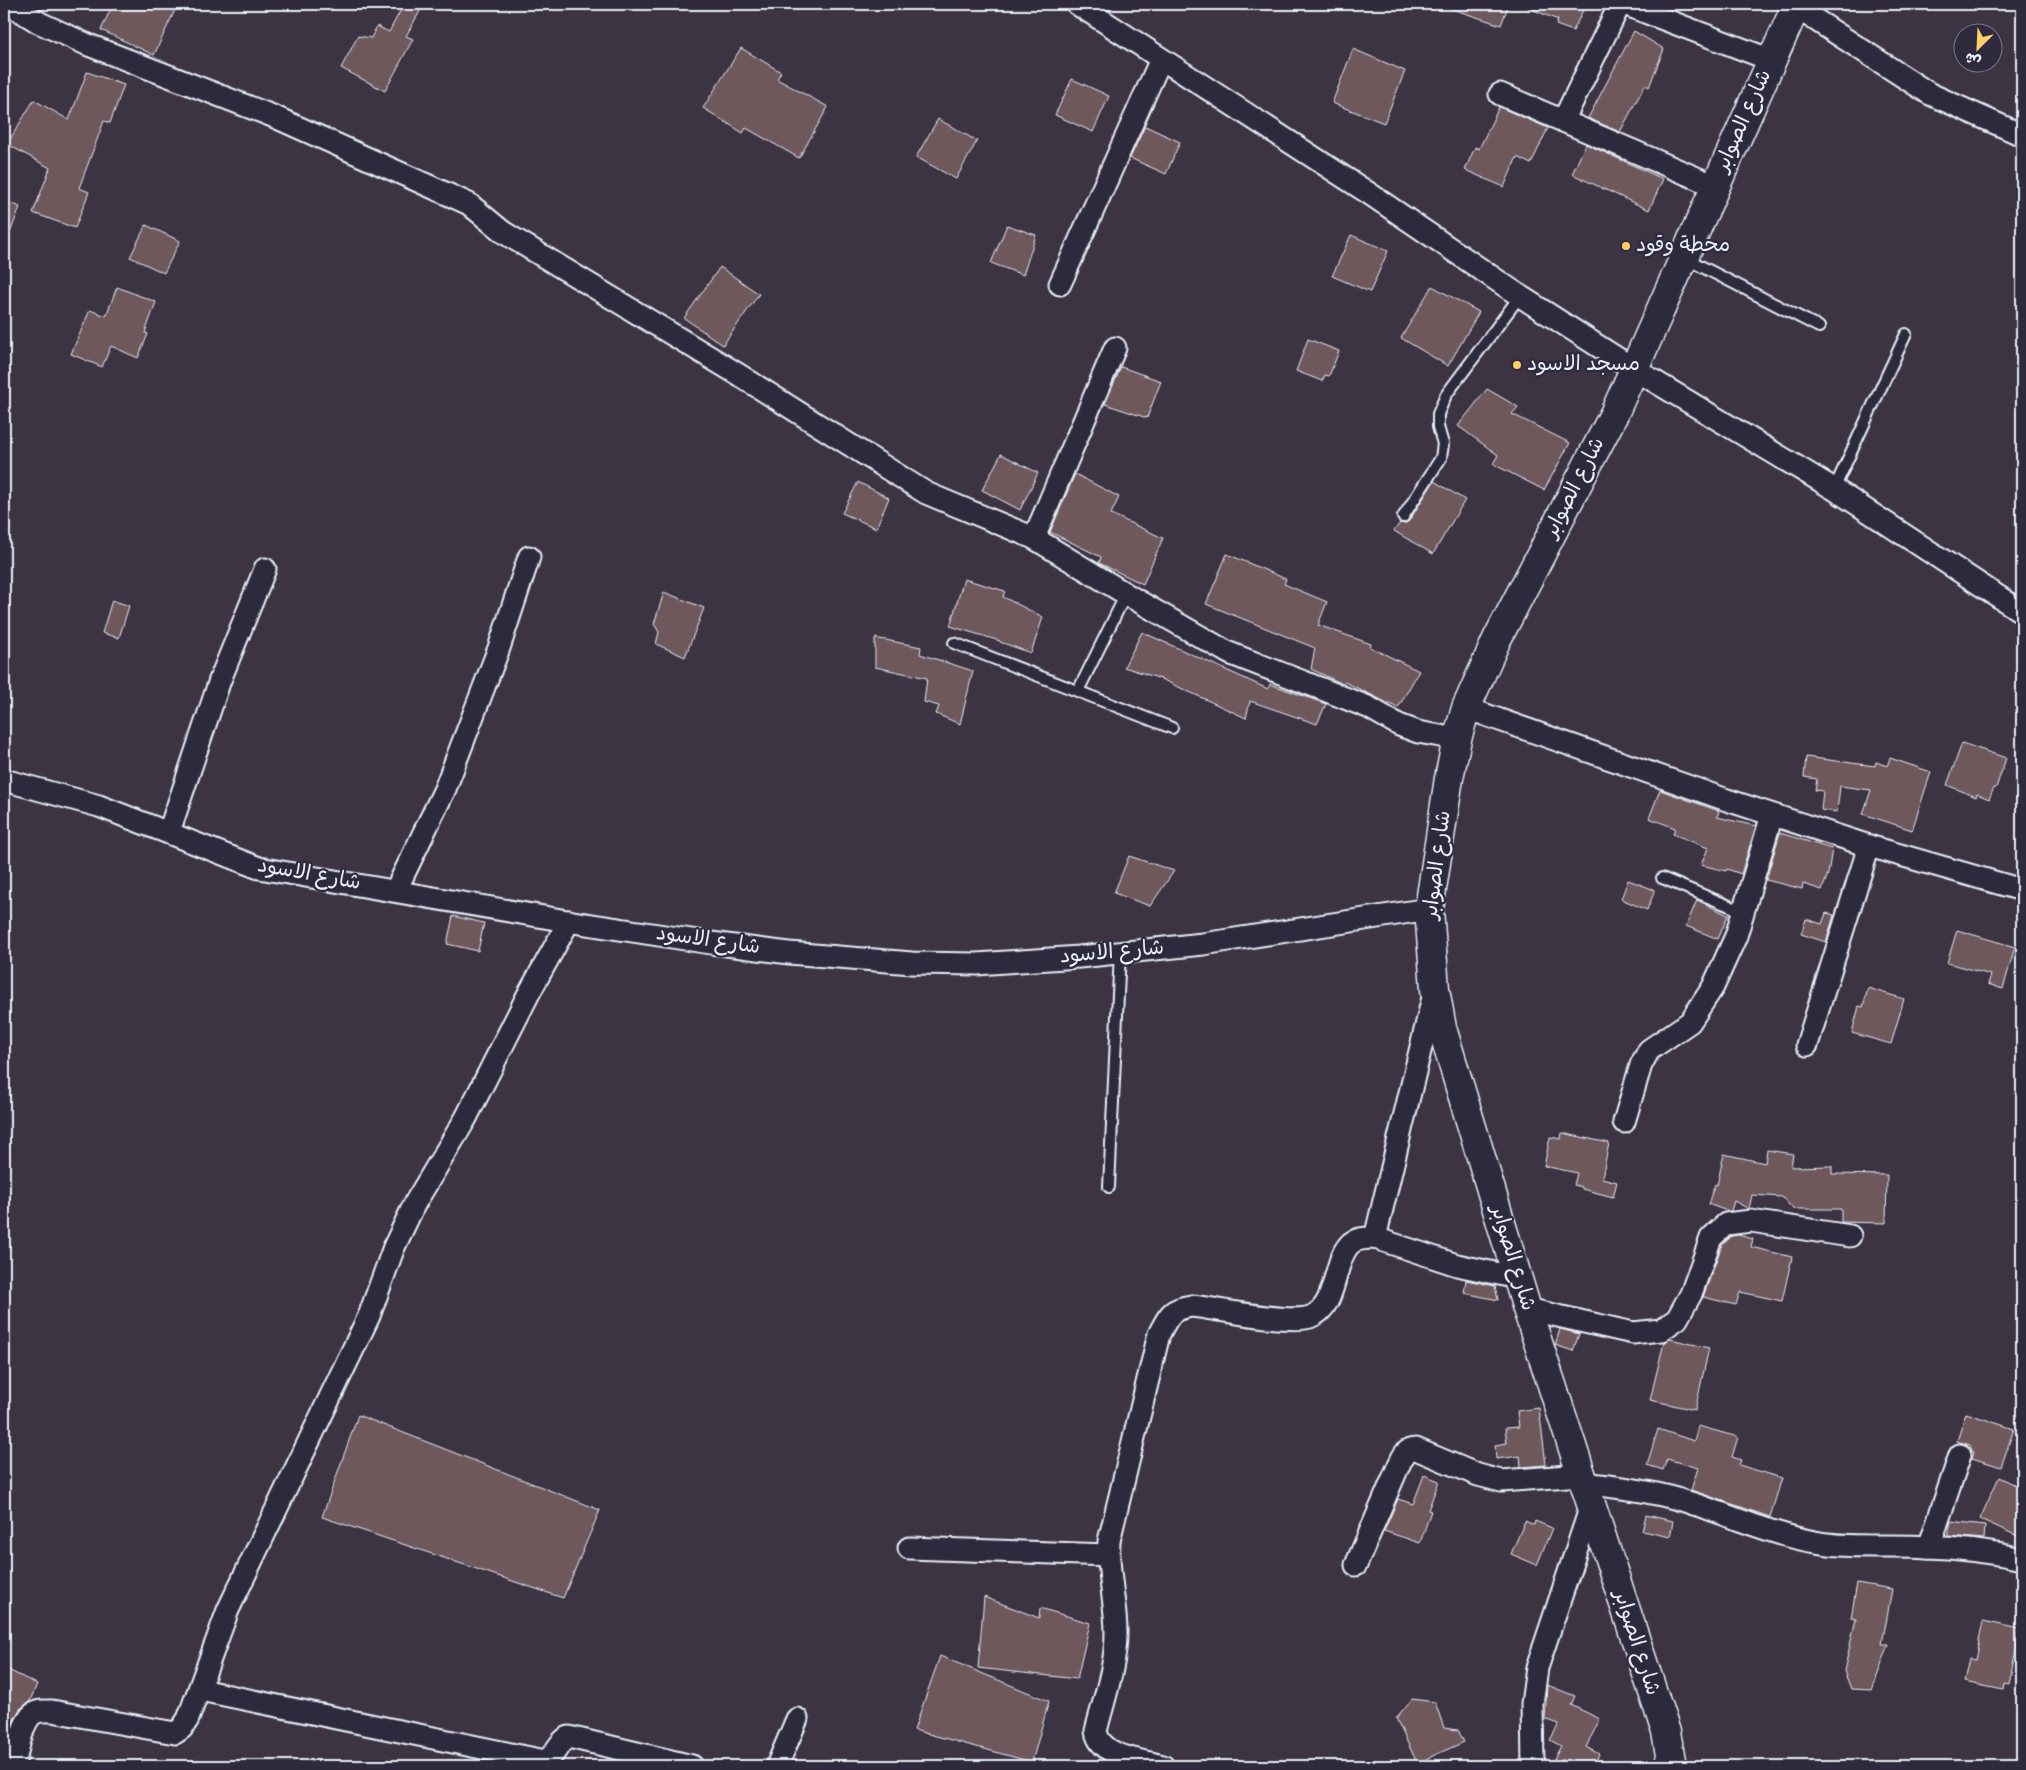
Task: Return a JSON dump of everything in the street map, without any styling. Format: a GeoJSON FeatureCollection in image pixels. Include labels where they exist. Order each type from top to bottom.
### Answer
{"type":"FeatureCollection","features":[{"type":"Feature","properties":{"kind":"street"},"geometry":{"type":"LineString","coordinates":[[9,4],[40,23],[86,44],[275,117],[469,204],[503,232],[736,373],[918,488],[954,506],[1034,538],[1126,594],[1229,653],[1368,707],[1399,725],[1418,732],[1457,739]]}},
{"type":"Feature","properties":{"kind":"street"},"geometry":{"type":"LineString","coordinates":[[1077,4],[1370,194],[1520,296],[1634,369],[1834,489],[2022,612]]}},
{"type":"Feature","properties":{"kind":"street"},"geometry":{"type":"LineString","coordinates":[[1563,121],[1622,4],[1771,60]]}},
{"type":"Feature","properties":{"kind":"street"},"geometry":{"type":"LineString","coordinates":[[1795,4],[1930,94],[2022,135]]}},
{"type":"Feature","properties":{"kind":"street","name":"شارع الصوابر"},"geometry":{"type":"LineString","coordinates":[[1672,1766],[1666,1732],[1527,1309],[1442,1028],[1435,989],[1429,909],[1449,778],[1466,708],[1497,639],[1614,414],[1795,4]]}},
{"type":"Feature","properties":{"kind":"street"},"geometry":{"type":"LineString","coordinates":[[1060,284],[1161,59]]}},
{"type":"Feature","properties":{"kind":"street"},"geometry":{"type":"LineString","coordinates":[[1500,94],[1715,186]]}},
{"type":"Feature","properties":{"kind":"street"},"geometry":{"type":"LineString","coordinates":[[1034,538],[1115,348]]}},
{"type":"Feature","properties":{"kind":"street"},"geometry":{"type":"LineString","coordinates":[[396,890],[445,789],[499,648],[529,557]]}},
{"type":"Feature","properties":{"kind":"street"},"geometry":{"type":"LineString","coordinates":[[169,832],[220,680],[265,569]]}},
{"type":"Feature","properties":{"kind":"street"},"geometry":{"type":"LineString","coordinates":[[1466,708],[1869,846],[2022,890]]}},
{"type":"Feature","properties":{"kind":"street","name":"شارع الاسود"},"geometry":{"type":"LineString","coordinates":[[4,780],[99,806],[259,868],[569,921],[789,953],[912,964],[977,964],[1204,944],[1429,909]]}},
{"type":"Feature","properties":{"kind":"street"},"geometry":{"type":"LineString","coordinates":[[1624,1122],[1641,1065],[1648,1050],[1690,1022],[1713,987],[1736,936],[1772,814]]}},
{"type":"Feature","properties":{"kind":"street"},"geometry":{"type":"LineString","coordinates":[[1807,1045],[1869,846]]}},
{"type":"Feature","properties":{"kind":"street"},"geometry":{"type":"LineString","coordinates":[[14,1766],[26,1722],[32,1714],[39,1711],[52,1711],[175,1733],[182,1728],[188,1719],[228,1610],[369,1316],[394,1247],[414,1203],[466,1118],[528,996],[569,921]]}},
{"type":"Feature","properties":{"kind":"street"},"geometry":{"type":"LineString","coordinates":[[1374,1238],[1435,989]]}},
{"type":"Feature","properties":{"kind":"street"},"geometry":{"type":"LineString","coordinates":[[1527,1309],[1633,1333],[1661,1330],[1677,1319],[1691,1294],[1711,1238],[1726,1224],[1751,1222],[1850,1236]]}},
{"type":"Feature","properties":{"kind":"street"},"geometry":{"type":"LineString","coordinates":[[1163,1766],[1106,1748],[1097,1740],[1096,1731],[1114,1659],[1116,1634],[1116,1610],[1108,1555],[1109,1541],[1157,1344],[1168,1316],[1176,1308],[1192,1306],[1290,1319],[1309,1317],[1320,1312],[1327,1302],[1342,1260],[1350,1244],[1361,1239],[1374,1238],[1457,1265],[1518,1278]]}},
{"type":"Feature","properties":{"kind":"street"},"geometry":{"type":"LineString","coordinates":[[1356,1565],[1398,1467],[1405,1453],[1410,1449],[1416,1449],[1478,1475],[1501,1481],[1646,1492],[1681,1500],[1784,1535],[1816,1543],[1846,1546],[1929,1546],[2006,1555],[2022,1559]]}},
{"type":"Feature","properties":{"kind":"street"},"geometry":{"type":"LineString","coordinates":[[1929,1546],[1960,1455]]}},
{"type":"Feature","properties":{"kind":"street"},"geometry":{"type":"LineString","coordinates":[[1532,1766],[1532,1704],[1537,1668],[1585,1488]]}},
{"type":"Feature","properties":{"kind":"street"},"geometry":{"type":"LineString","coordinates":[[909,1548],[1108,1555]]}},
{"type":"Feature","properties":{"kind":"street"},"geometry":{"type":"LineString","coordinates":[[200,1690],[545,1762],[552,1757],[565,1739],[569,1737],[692,1766]]}},
{"type":"Feature","properties":{"kind":"street"},"geometry":{"type":"LineString","coordinates":[[777,1766],[797,1719]]}},
{"type":"Feature","properties":{"kind":"lane"},"geometry":{"type":"LineString","coordinates":[[1683,257],[1819,327]]}},
{"type":"Feature","properties":{"kind":"lane"},"geometry":{"type":"LineString","coordinates":[[1403,516],[1441,458],[1443,444],[1438,427],[1438,414],[1446,395],[1520,296]]}},
{"type":"Feature","properties":{"kind":"lane"},"geometry":{"type":"LineString","coordinates":[[1834,489],[1906,334]]}},
{"type":"Feature","properties":{"kind":"lane"},"geometry":{"type":"LineString","coordinates":[[1078,691],[1126,594]]}},
{"type":"Feature","properties":{"kind":"lane"},"geometry":{"type":"LineString","coordinates":[[954,643],[1172,728]]}},
{"type":"Feature","properties":{"kind":"lane"},"geometry":{"type":"LineString","coordinates":[[1662,878],[1744,912]]}},
{"type":"Feature","properties":{"kind":"lane"},"geometry":{"type":"LineString","coordinates":[[1109,1187],[1120,952]]}},
{"type":"Feature","properties":{"kind":"building"},"geometry":{"type":"Polygon","coordinates":[[[113,4],[162,4],[175,10],[154,55],[101,30],[113,4]]]}},
{"type":"Feature","properties":{"kind":"building"},"geometry":{"type":"Polygon","coordinates":[[[404,4],[424,4],[406,36],[413,39],[385,91],[341,68],[358,36],[371,38],[377,26],[389,32],[404,4]]]}},
{"type":"Feature","properties":{"kind":"building"},"geometry":{"type":"Polygon","coordinates":[[[1446,4],[1509,4],[1501,25],[1446,7],[1446,4]]]}},
{"type":"Feature","properties":{"kind":"building"},"geometry":{"type":"Polygon","coordinates":[[[1519,4],[1586,4],[1573,31],[1556,25],[1558,20],[1519,4]]]}},
{"type":"Feature","properties":{"kind":"building"},"geometry":{"type":"Polygon","coordinates":[[[1634,31],[1664,49],[1649,87],[1645,85],[1620,132],[1588,118],[1634,31]]]}},
{"type":"Feature","properties":{"kind":"building"},"geometry":{"type":"Polygon","coordinates":[[[741,48],[781,72],[777,79],[828,107],[799,158],[746,128],[743,133],[703,108],[741,48]]]}},
{"type":"Feature","properties":{"kind":"building"},"geometry":{"type":"Polygon","coordinates":[[[1353,49],[1405,71],[1384,123],[1332,103],[1353,49]]]}},
{"type":"Feature","properties":{"kind":"building"},"geometry":{"type":"Polygon","coordinates":[[[87,72],[124,85],[110,123],[104,121],[79,188],[89,192],[75,228],[33,213],[50,168],[7,144],[34,100],[69,120],[87,72]]]}},
{"type":"Feature","properties":{"kind":"building"},"geometry":{"type":"Polygon","coordinates":[[[1072,79],[1109,96],[1093,132],[1055,115],[1072,79]]]}},
{"type":"Feature","properties":{"kind":"building"},"geometry":{"type":"Polygon","coordinates":[[[1499,107],[1548,128],[1531,164],[1517,157],[1504,187],[1465,170],[1475,147],[1479,149],[1499,107]]]}},
{"type":"Feature","properties":{"kind":"building"},"geometry":{"type":"Polygon","coordinates":[[[938,119],[977,141],[956,179],[916,157],[938,119]]]}},
{"type":"Feature","properties":{"kind":"building"},"geometry":{"type":"Polygon","coordinates":[[[1145,126],[1180,142],[1166,174],[1130,158],[1145,126]]]}},
{"type":"Feature","properties":{"kind":"building"},"geometry":{"type":"Polygon","coordinates":[[[1586,144],[1663,179],[1649,210],[1572,174],[1586,144]]]}},
{"type":"Feature","properties":{"kind":"building"},"geometry":{"type":"Polygon","coordinates":[[[4,200],[20,207],[5,246],[4,246],[4,200]]]}},
{"type":"Feature","properties":{"kind":"building"},"geometry":{"type":"Polygon","coordinates":[[[146,225],[180,241],[164,273],[130,257],[146,225]]]}},
{"type":"Feature","properties":{"kind":"building"},"geometry":{"type":"Polygon","coordinates":[[[1007,225],[1036,235],[1023,275],[991,263],[1007,225]]]}},
{"type":"Feature","properties":{"kind":"building"},"geometry":{"type":"Polygon","coordinates":[[[1351,235],[1388,251],[1370,292],[1332,276],[1351,235]]]}},
{"type":"Feature","properties":{"kind":"building"},"geometry":{"type":"Polygon","coordinates":[[[720,267],[759,294],[723,345],[684,318],[720,267]]]}},
{"type":"Feature","properties":{"kind":"building"},"geometry":{"type":"Polygon","coordinates":[[[1432,286],[1479,312],[1448,366],[1401,338],[1432,286]]]}},
{"type":"Feature","properties":{"kind":"building"},"geometry":{"type":"Polygon","coordinates":[[[117,287],[156,302],[145,333],[148,334],[138,358],[111,346],[102,367],[71,354],[90,310],[106,316],[117,287]]]}},
{"type":"Feature","properties":{"kind":"building"},"geometry":{"type":"Polygon","coordinates":[[[1308,339],[1339,351],[1329,376],[1325,375],[1322,381],[1296,371],[1308,339]]]}},
{"type":"Feature","properties":{"kind":"building"},"geometry":{"type":"Polygon","coordinates":[[[1121,367],[1161,381],[1147,418],[1105,404],[1121,367]]]}},
{"type":"Feature","properties":{"kind":"building"},"geometry":{"type":"Polygon","coordinates":[[[1487,389],[1518,407],[1512,414],[1570,443],[1544,490],[1493,464],[1498,455],[1458,426],[1487,389]]]}},
{"type":"Feature","properties":{"kind":"building"},"geometry":{"type":"Polygon","coordinates":[[[1001,454],[1038,473],[1020,510],[982,490],[1001,454]]]}},
{"type":"Feature","properties":{"kind":"building"},"geometry":{"type":"Polygon","coordinates":[[[1075,474],[1119,497],[1111,514],[1163,538],[1143,584],[1099,563],[1101,557],[1050,532],[1075,474]]]}},
{"type":"Feature","properties":{"kind":"building"},"geometry":{"type":"Polygon","coordinates":[[[1434,481],[1465,500],[1433,554],[1394,531],[1400,523],[1409,521],[1434,481]]]}},
{"type":"Feature","properties":{"kind":"building"},"geometry":{"type":"Polygon","coordinates":[[[858,482],[889,498],[876,528],[842,513],[858,482]]]}},
{"type":"Feature","properties":{"kind":"building"},"geometry":{"type":"Polygon","coordinates":[[[1227,554],[1286,579],[1284,584],[1327,602],[1318,625],[1371,644],[1370,647],[1419,671],[1398,708],[1345,682],[1343,684],[1311,669],[1315,648],[1206,604],[1227,554]]]}},
{"type":"Feature","properties":{"kind":"building"},"geometry":{"type":"Polygon","coordinates":[[[964,579],[1005,591],[1003,597],[1043,617],[1031,653],[1000,641],[950,626],[964,579]]]}},
{"type":"Feature","properties":{"kind":"building"},"geometry":{"type":"Polygon","coordinates":[[[664,592],[704,608],[685,657],[656,644],[659,632],[654,624],[664,592]]]}},
{"type":"Feature","properties":{"kind":"building"},"geometry":{"type":"Polygon","coordinates":[[[112,600],[129,606],[119,638],[102,633],[112,600]]]}},
{"type":"Feature","properties":{"kind":"building"},"geometry":{"type":"Polygon","coordinates":[[[1142,632],[1268,689],[1270,684],[1326,704],[1317,724],[1250,701],[1246,718],[1161,679],[1124,667],[1142,632]]]}},
{"type":"Feature","properties":{"kind":"building"},"geometry":{"type":"Polygon","coordinates":[[[875,638],[921,647],[920,654],[973,671],[960,724],[936,714],[939,706],[924,702],[927,678],[875,667],[875,638]]]}},
{"type":"Feature","properties":{"kind":"building"},"geometry":{"type":"Polygon","coordinates":[[[1962,743],[2006,758],[1996,788],[1994,788],[1989,799],[1977,794],[1976,797],[1947,785],[1962,743]]]}},
{"type":"Feature","properties":{"kind":"building"},"geometry":{"type":"Polygon","coordinates":[[[1806,757],[1875,766],[1876,762],[1887,766],[1890,758],[1931,772],[1912,830],[1863,814],[1871,790],[1840,786],[1837,812],[1821,810],[1823,791],[1815,790],[1817,779],[1804,777],[1806,757]]]}},
{"type":"Feature","properties":{"kind":"building"},"geometry":{"type":"Polygon","coordinates":[[[1660,790],[1719,811],[1717,817],[1756,826],[1741,874],[1727,869],[1726,871],[1701,865],[1708,848],[1673,834],[1675,828],[1649,818],[1660,790]]]}},
{"type":"Feature","properties":{"kind":"building"},"geometry":{"type":"Polygon","coordinates":[[[1780,833],[1832,849],[1828,874],[1822,890],[1803,884],[1802,889],[1766,880],[1780,833]]]}},
{"type":"Feature","properties":{"kind":"building"},"geometry":{"type":"Polygon","coordinates":[[[1129,856],[1174,871],[1150,906],[1114,893],[1129,856]]]}},
{"type":"Feature","properties":{"kind":"building"},"geometry":{"type":"Polygon","coordinates":[[[1628,880],[1655,890],[1647,910],[1621,899],[1628,880]]]}},
{"type":"Feature","properties":{"kind":"building"},"geometry":{"type":"Polygon","coordinates":[[[1697,900],[1728,915],[1718,939],[1686,926],[1697,900]]]}},
{"type":"Feature","properties":{"kind":"building"},"geometry":{"type":"Polygon","coordinates":[[[1826,913],[1834,915],[1826,942],[1801,934],[1806,919],[1822,924],[1826,913]]]}},
{"type":"Feature","properties":{"kind":"building"},"geometry":{"type":"Polygon","coordinates":[[[453,916],[484,923],[478,951],[447,944],[453,916]]]}},
{"type":"Feature","properties":{"kind":"building"},"geometry":{"type":"Polygon","coordinates":[[[1957,930],[2015,947],[2003,989],[1988,984],[1991,975],[1947,963],[1957,930]]]}},
{"type":"Feature","properties":{"kind":"building"},"geometry":{"type":"Polygon","coordinates":[[[1868,988],[1904,999],[1891,1044],[1852,1033],[1859,1006],[1863,1007],[1868,988]]]}},
{"type":"Feature","properties":{"kind":"building"},"geometry":{"type":"Polygon","coordinates":[[[1562,1133],[1609,1143],[1602,1178],[1617,1182],[1613,1197],[1574,1185],[1577,1173],[1544,1166],[1550,1137],[1561,1139],[1562,1133]]]}},
{"type":"Feature","properties":{"kind":"building"},"geometry":{"type":"Polygon","coordinates":[[[1767,1150],[1793,1154],[1791,1167],[1832,1166],[1832,1174],[1887,1175],[1886,1223],[1841,1222],[1841,1209],[1793,1209],[1782,1197],[1752,1195],[1749,1209],[1734,1201],[1731,1211],[1708,1204],[1715,1184],[1717,1185],[1724,1154],[1765,1163],[1767,1150]]]}},
{"type":"Feature","properties":{"kind":"building"},"geometry":{"type":"Polygon","coordinates":[[[1738,1235],[1753,1239],[1751,1247],[1792,1257],[1782,1301],[1740,1292],[1736,1305],[1703,1297],[1722,1245],[1732,1236],[1738,1235]]]}},
{"type":"Feature","properties":{"kind":"building"},"geometry":{"type":"Polygon","coordinates":[[[1466,1280],[1495,1286],[1498,1300],[1464,1293],[1466,1280]]]}},
{"type":"Feature","properties":{"kind":"building"},"geometry":{"type":"Polygon","coordinates":[[[1560,1329],[1579,1334],[1573,1351],[1555,1345],[1560,1329]]]}},
{"type":"Feature","properties":{"kind":"building"},"geometry":{"type":"Polygon","coordinates":[[[1670,1339],[1709,1348],[1695,1410],[1650,1400],[1664,1342],[1670,1339]]]}},
{"type":"Feature","properties":{"kind":"building"},"geometry":{"type":"Polygon","coordinates":[[[1539,1408],[1546,1465],[1521,1467],[1520,1456],[1496,1459],[1495,1445],[1507,1443],[1505,1428],[1519,1427],[1517,1411],[1539,1408]]]}},
{"type":"Feature","properties":{"kind":"building"},"geometry":{"type":"Polygon","coordinates":[[[1966,1413],[2014,1429],[2001,1467],[1972,1458],[1974,1452],[1970,1445],[1957,1441],[1966,1413]]]}},
{"type":"Feature","properties":{"kind":"building"},"geometry":{"type":"Polygon","coordinates":[[[358,1415],[600,1510],[563,1598],[322,1517],[358,1415]]]}},
{"type":"Feature","properties":{"kind":"building"},"geometry":{"type":"Polygon","coordinates":[[[1698,1426],[1738,1437],[1732,1457],[1741,1460],[1739,1465],[1782,1478],[1770,1517],[1691,1490],[1698,1468],[1667,1459],[1663,1470],[1647,1465],[1658,1429],[1694,1441],[1698,1426]]]}},
{"type":"Feature","properties":{"kind":"building"},"geometry":{"type":"Polygon","coordinates":[[[1424,1475],[1439,1481],[1428,1510],[1431,1511],[1420,1543],[1384,1531],[1398,1499],[1413,1504],[1424,1475]]]}},
{"type":"Feature","properties":{"kind":"building"},"geometry":{"type":"Polygon","coordinates":[[[1999,1477],[2022,1488],[2022,1538],[1980,1519],[1999,1477]]]}},
{"type":"Feature","properties":{"kind":"building"},"geometry":{"type":"Polygon","coordinates":[[[1646,1515],[1673,1521],[1670,1537],[1642,1531],[1646,1515]]]}},
{"type":"Feature","properties":{"kind":"building"},"geometry":{"type":"Polygon","coordinates":[[[1525,1521],[1534,1525],[1535,1521],[1552,1528],[1537,1565],[1511,1554],[1525,1521]]]}},
{"type":"Feature","properties":{"kind":"building"},"geometry":{"type":"Polygon","coordinates":[[[1951,1521],[1985,1525],[1984,1539],[1948,1536],[1951,1521]]]}},
{"type":"Feature","properties":{"kind":"building"},"geometry":{"type":"Polygon","coordinates":[[[1857,1583],[1892,1589],[1882,1644],[1889,1644],[1872,1690],[1851,1689],[1844,1671],[1856,1619],[1851,1618],[1857,1583]]]}},
{"type":"Feature","properties":{"kind":"building"},"geometry":{"type":"Polygon","coordinates":[[[984,1597],[1039,1618],[1040,1608],[1090,1623],[1077,1679],[978,1668],[984,1597]]]}},
{"type":"Feature","properties":{"kind":"building"},"geometry":{"type":"Polygon","coordinates":[[[1983,1621],[2020,1629],[2009,1684],[2004,1683],[2003,1690],[1964,1682],[1969,1658],[1975,1659],[1983,1621]]]}},
{"type":"Feature","properties":{"kind":"building"},"geometry":{"type":"Polygon","coordinates":[[[940,1656],[1049,1701],[1032,1762],[914,1730],[940,1656]]]}},
{"type":"Feature","properties":{"kind":"building"},"geometry":{"type":"Polygon","coordinates":[[[4,1668],[37,1684],[30,1701],[20,1709],[14,1719],[4,1754],[4,1668]]]}},
{"type":"Feature","properties":{"kind":"building"},"geometry":{"type":"Polygon","coordinates":[[[1547,1685],[1575,1696],[1571,1705],[1600,1719],[1586,1747],[1599,1754],[1593,1766],[1550,1766],[1561,1746],[1550,1740],[1559,1724],[1545,1719],[1547,1685]]]}},
{"type":"Feature","properties":{"kind":"building"},"geometry":{"type":"Polygon","coordinates":[[[1412,1699],[1435,1702],[1444,1728],[1458,1730],[1464,1742],[1417,1763],[1396,1718],[1412,1699]]]}},
{"type":"Feature","properties":{"kind":"place","name":"محطة وقود"},"geometry":{"type":"Point","coordinates":[1626,246]}},
{"type":"Feature","properties":{"kind":"place","name":"مسجد الاسود"},"geometry":{"type":"Point","coordinates":[1517,365]}}]}
